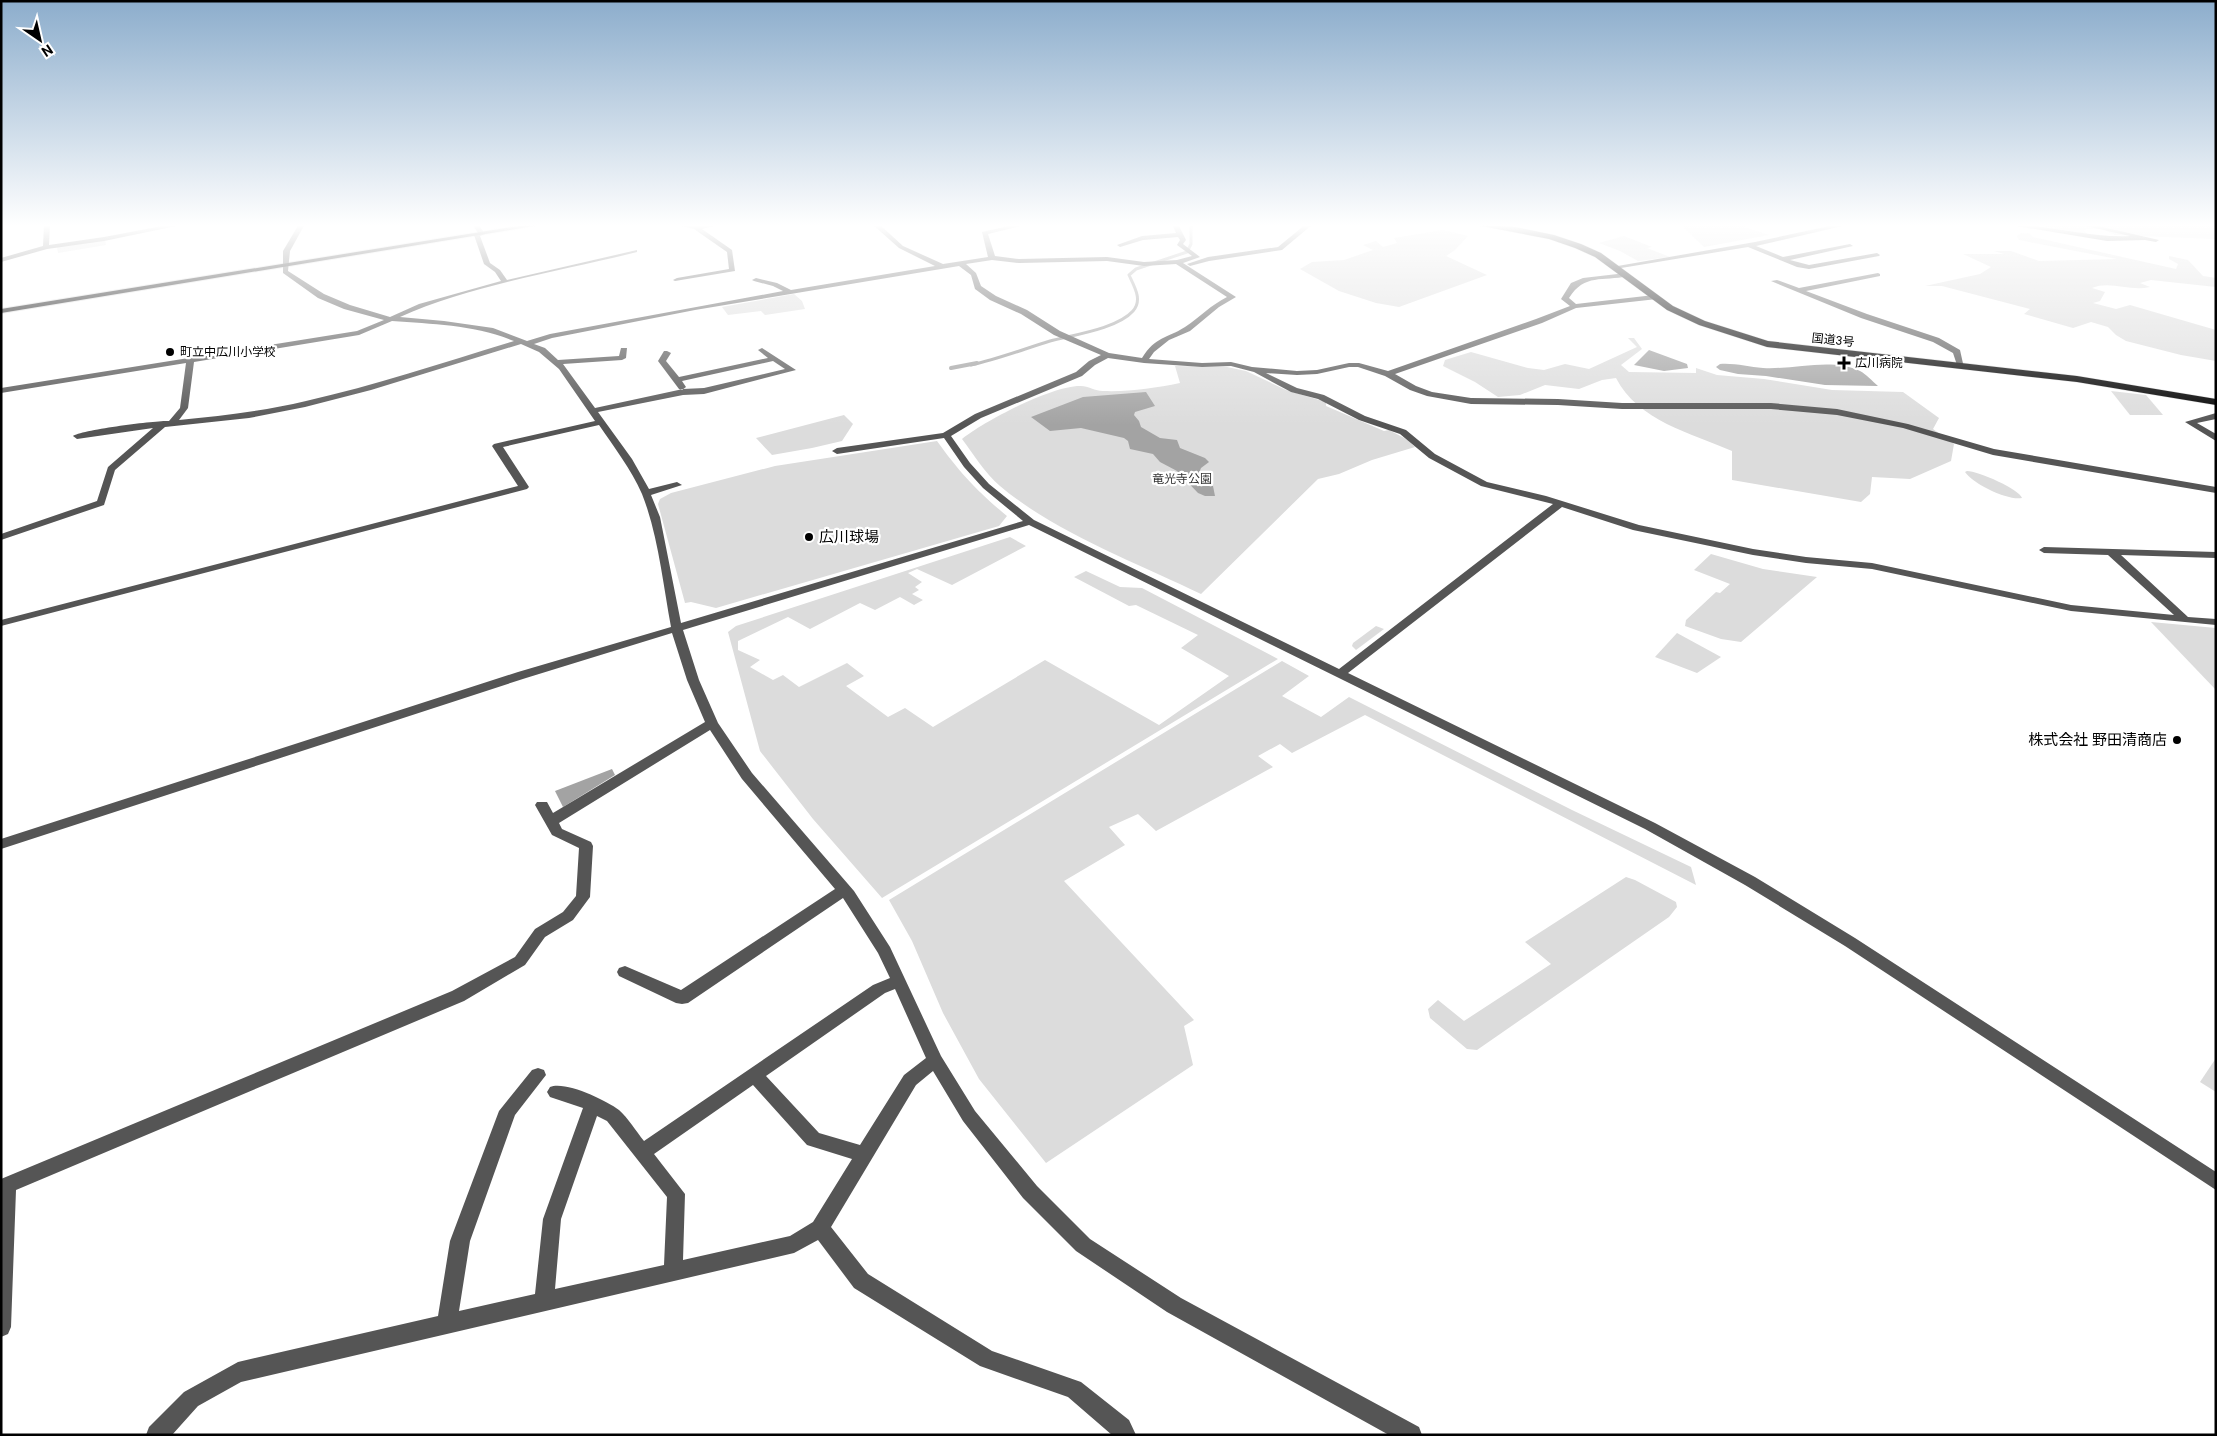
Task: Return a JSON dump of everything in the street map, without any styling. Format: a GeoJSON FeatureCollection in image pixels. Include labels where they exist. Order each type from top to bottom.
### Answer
{"type":"FeatureCollection","features":[{"type":"Feature","properties":{"kind":"highway","name":"国道3号"},"geometry":{"type":"LineString","coordinates":[[1646,291],[1670,308],[1702,323],[1767,344],[2077,379],[2216,402]]}},
{"type":"Feature","properties":{"kind":"main road"},"geometry":{"type":"LineString","coordinates":[[1,311],[127,291]]}},
{"type":"Feature","properties":{"kind":"street"},"geometry":{"type":"LineString","coordinates":[[313,291],[347,308],[390,319],[473,326],[525,342],[542,350],[557,362],[627,459],[646,493],[655,518],[677,630],[693,680],[712,723],[747,776],[844,890],[885,951],[935,1060],[969,1116],[1030,1192],[1083,1245],[1174,1305],[1411,1435]]}},
{"type":"Feature","properties":{"kind":"street"},"geometry":{"type":"LineString","coordinates":[[1,390],[359,333],[423,306],[472,291]]}},
{"type":"Feature","properties":{"kind":"street"},"geometry":{"type":"LineString","coordinates":[[788,291],[792,293]]}},
{"type":"Feature","properties":{"kind":"street"},"geometry":{"type":"LineString","coordinates":[[77,436],[112,429],[271,411],[309,403],[550,336],[617,325],[670,313],[804,291]]}},
{"type":"Feature","properties":{"kind":"street"},"geometry":{"type":"LineString","coordinates":[[983,291],[993,298],[1024,312],[1057,333],[1107,355],[1144,361],[1202,365],[1231,364],[1252,369],[1297,373],[1317,372],[1349,365],[1370,368],[1388,374],[1413,388],[1430,394],[1471,401],[1558,402],[1622,406],[1771,406],[1837,412],[1905,426],[1993,452],[2216,490]]}},
{"type":"Feature","properties":{"kind":"street"},"geometry":{"type":"LineString","coordinates":[[1144,361],[1151,350],[1166,338],[1187,329],[1210,309],[1232,297],[1223,291]]}},
{"type":"Feature","properties":{"kind":"street"},"geometry":{"type":"LineString","coordinates":[[1570,291],[1565,299],[1575,306]]}},
{"type":"Feature","properties":{"kind":"street"},"geometry":{"type":"LineString","coordinates":[[1802,291],[1864,316],[1936,340],[1956,352],[1961,366]]}},
{"type":"Feature","properties":{"kind":"street"},"geometry":{"type":"LineString","coordinates":[[1388,374],[1539,321],[1575,306],[1654,297]]}},
{"type":"Feature","properties":{"kind":"street"},"geometry":{"type":"LineString","coordinates":[[557,362],[622,358],[624,350]]}},
{"type":"Feature","properties":{"kind":"street"},"geometry":{"type":"LineString","coordinates":[[1,622],[524,488],[497,446],[685,392],[704,391],[792,370],[762,350]]}},
{"type":"Feature","properties":{"kind":"street"},"geometry":{"type":"LineString","coordinates":[[667,353],[662,361],[685,392]]}},
{"type":"Feature","properties":{"kind":"street"},"geometry":{"type":"LineString","coordinates":[[837,451],[946,435],[978,416],[1079,374],[1092,363],[1107,355]]}},
{"type":"Feature","properties":{"kind":"street"},"geometry":{"type":"LineString","coordinates":[[677,380],[772,358]]}},
{"type":"Feature","properties":{"kind":"street"},"geometry":{"type":"LineString","coordinates":[[1,538],[101,504],[111,469],[184,408],[190,361]]}},
{"type":"Feature","properties":{"kind":"street"},"geometry":{"type":"LineString","coordinates":[[1252,369],[1294,390],[1321,397],[1362,418],[1403,432],[1432,456],[1484,484],[1560,504],[1636,528],[1753,552],[1806,560],[1872,566],[2071,608],[2216,622]]}},
{"type":"Feature","properties":{"kind":"street"},"geometry":{"type":"LineString","coordinates":[[2216,416],[2189,422],[2216,438]]}},
{"type":"Feature","properties":{"kind":"street"},"geometry":{"type":"LineString","coordinates":[[946,435],[967,465],[986,486],[1030,522],[1650,826],[1750,881],[1850,942],[2216,1182]]}},
{"type":"Feature","properties":{"kind":"street"},"geometry":{"type":"LineString","coordinates":[[646,493],[678,485]]}},
{"type":"Feature","properties":{"kind":"street"},"geometry":{"type":"LineString","coordinates":[[1340,674],[1560,504]]}},
{"type":"Feature","properties":{"kind":"street"},"geometry":{"type":"LineString","coordinates":[[1,844],[522,675],[677,630],[1030,522]]}},
{"type":"Feature","properties":{"kind":"street"},"geometry":{"type":"LineString","coordinates":[[2044,550],[2216,555]]}},
{"type":"Feature","properties":{"kind":"street"},"geometry":{"type":"LineString","coordinates":[[2111,552],[2185,620]]}},
{"type":"Feature","properties":{"kind":"street"},"geometry":{"type":"LineString","coordinates":[[551,821],[712,723]]}},
{"type":"Feature","properties":{"kind":"street"},"geometry":{"type":"LineString","coordinates":[[1,1326],[4,1187],[458,996],[520,961],[540,934],[568,916],[583,897],[586,846],[557,832],[542,805]]}},
{"type":"Feature","properties":{"kind":"street"},"geometry":{"type":"LineString","coordinates":[[625,972],[682,998],[844,890]]}},
{"type":"Feature","properties":{"kind":"street"},"geometry":{"type":"LineString","coordinates":[[642,1152],[880,990],[899,981]]}},
{"type":"Feature","properties":{"kind":"street"},"geometry":{"type":"LineString","coordinates":[[156,1435],[191,1399],[238,1372],[794,1244],[820,1228],[910,1080],[935,1060]]}},
{"type":"Feature","properties":{"kind":"street"},"geometry":{"type":"LineString","coordinates":[[446,1324],[460,1241],[508,1111],[538,1075]]}},
{"type":"Feature","properties":{"kind":"street"},"geometry":{"type":"LineString","coordinates":[[755,1075],[813,1139],[865,1155]]}},
{"type":"Feature","properties":{"kind":"street"},"geometry":{"type":"LineString","coordinates":[[556,1092],[583,1099],[613,1116],[676,1194],[673,1272]]}},
{"type":"Feature","properties":{"kind":"street"},"geometry":{"type":"LineString","coordinates":[[544,1302],[552,1219],[593,1104]]}},
{"type":"Feature","properties":{"kind":"street"},"geometry":{"type":"LineString","coordinates":[[820,1228],[861,1281],[987,1359],[1074,1388],[1120,1428],[1125,1435]]}},
{"type":"Feature","properties":{"kind":"green space"},"geometry":{"type":"Polygon","coordinates":[[[1339,291],[1443,291],[1399,307],[1376,303],[1339,291]]]}},
{"type":"Feature","properties":{"kind":"green space"},"geometry":{"type":"Polygon","coordinates":[[[1961,291],[2102,291],[2105,292],[2100,301],[2093,303],[2116,309],[2130,305],[2216,330],[2216,361],[2181,355],[2126,341],[2108,327],[2091,322],[2073,328],[2024,314],[2030,309],[1961,291]]]}},
{"type":"Feature","properties":{"kind":"green space"},"geometry":{"type":"Polygon","coordinates":[[[794,294],[802,301],[805,309],[765,315],[761,311],[728,315],[722,307],[794,294]]]}},
{"type":"Feature","properties":{"kind":"green space"},"geometry":{"type":"Polygon","coordinates":[[[1628,338],[1634,338],[1642,349],[1621,365],[1629,372],[1696,373],[1696,368],[1717,375],[1764,379],[1832,390],[1903,392],[1939,418],[1933,429],[1954,444],[1951,461],[1910,479],[1872,477],[1870,494],[1861,502],[1732,480],[1732,451],[1667,424],[1652,415],[1626,393],[1616,378],[1602,380],[1579,389],[1545,385],[1520,395],[1498,397],[1475,382],[1443,366],[1445,360],[1471,352],[1528,368],[1544,370],[1565,364],[1589,369],[1637,347],[1628,338]]]}},
{"type":"Feature","properties":{"kind":"green space","name":"竜光寺公園"},"geometry":{"type":"Polygon","coordinates":[[[1175,366],[1227,367],[1246,371],[1286,390],[1326,402],[1326,406],[1384,431],[1389,430],[1408,440],[1415,447],[1372,460],[1339,474],[1318,479],[1201,594],[1097,546],[1045,518],[1000,486],[980,464],[962,439],[1019,405],[1069,387],[1081,386],[1100,391],[1122,391],[1180,383],[1175,366]]]}},
{"type":"Feature","properties":{"kind":"green space"},"geometry":{"type":"Polygon","coordinates":[[[2111,391],[2146,395],[2163,415],[2130,415],[2111,391]]]}},
{"type":"Feature","properties":{"kind":"green space"},"geometry":{"type":"Polygon","coordinates":[[[844,415],[853,424],[842,441],[772,455],[756,438],[844,415]]]}},
{"type":"Feature","properties":{"kind":"green space"},"geometry":{"type":"Polygon","coordinates":[[[937,441],[969,481],[1007,516],[999,526],[716,608],[691,602],[685,603],[658,504],[660,499],[671,493],[775,466],[937,441]]]}},
{"type":"Feature","properties":{"kind":"green space"},"geometry":{"type":"Polygon","coordinates":[[[1965,472],[1998,481],[2014,490],[2022,498],[2008,497],[1991,491],[1969,477],[1965,472]]]}},
{"type":"Feature","properties":{"kind":"green space"},"geometry":{"type":"Polygon","coordinates":[[[1010,537],[1026,546],[952,585],[917,569],[908,573],[922,582],[915,587],[919,590],[912,594],[923,600],[914,605],[900,597],[875,610],[860,603],[810,629],[788,617],[738,641],[738,650],[760,660],[750,667],[773,680],[783,675],[799,687],[847,663],[864,676],[846,686],[888,717],[905,708],[933,727],[1045,660],[1159,725],[1229,676],[1181,648],[1198,635],[1136,605],[1129,606],[1074,577],[1086,571],[1120,587],[1142,588],[1278,659],[882,898],[813,819],[760,751],[728,632],[736,626],[1010,537]]]}},
{"type":"Feature","properties":{"kind":"green space"},"geometry":{"type":"Polygon","coordinates":[[[1711,554],[1763,569],[1817,577],[1741,642],[1721,639],[1685,626],[1686,620],[1716,592],[1720,593],[1730,584],[1694,570],[1711,554]]]}},
{"type":"Feature","properties":{"kind":"green space"},"geometry":{"type":"Polygon","coordinates":[[[2151,622],[2216,628],[2216,690],[2151,622]]]}},
{"type":"Feature","properties":{"kind":"green space"},"geometry":{"type":"Polygon","coordinates":[[[1376,626],[1384,629],[1356,650],[1352,646],[1353,643],[1376,626]]]}},
{"type":"Feature","properties":{"kind":"green space"},"geometry":{"type":"Polygon","coordinates":[[[1677,633],[1721,657],[1697,673],[1655,657],[1677,633]]]}},
{"type":"Feature","properties":{"kind":"green space"},"geometry":{"type":"Polygon","coordinates":[[[1282,661],[1309,676],[1282,696],[1321,717],[1349,697],[1572,810],[1691,867],[1696,885],[1365,715],[1292,753],[1280,744],[1258,756],[1273,767],[1156,831],[1138,814],[1109,827],[1125,845],[1064,881],[1194,1020],[1184,1026],[1193,1065],[1046,1163],[979,1079],[943,1013],[912,941],[889,900],[1282,661]]]}},
{"type":"Feature","properties":{"kind":"green space"},"geometry":{"type":"Polygon","coordinates":[[[1626,877],[1676,902],[1677,907],[1669,917],[1477,1050],[1467,1049],[1430,1018],[1428,1009],[1438,1000],[1464,1021],[1551,964],[1525,942],[1626,877]]]}},
{"type":"Feature","properties":{"kind":"green space"},"geometry":{"type":"Polygon","coordinates":[[[2216,1058],[2216,1092],[2200,1082],[2216,1058]]]}},
{"type":"Feature","properties":{"kind":"shaded area"},"geometry":{"type":"Polygon","coordinates":[[[1649,350],[1687,364],[1688,368],[1664,371],[1634,365],[1649,350]]]}},
{"type":"Feature","properties":{"kind":"shaded area"},"geometry":{"type":"Polygon","coordinates":[[[1720,364],[1763,368],[1837,365],[1860,371],[1878,386],[1825,385],[1766,376],[1738,374],[1720,370],[1716,367],[1720,364]]]}},
{"type":"Feature","properties":{"kind":"shaded area"},"geometry":{"type":"Polygon","coordinates":[[[1146,392],[1155,406],[1135,412],[1134,415],[1141,427],[1160,438],[1177,440],[1180,448],[1205,458],[1209,462],[1201,468],[1199,473],[1213,486],[1215,496],[1205,496],[1198,493],[1177,471],[1160,462],[1153,454],[1130,449],[1128,441],[1124,438],[1081,428],[1050,431],[1031,417],[1083,397],[1146,392]]]}},
{"type":"Feature","properties":{"kind":"shaded area"},"geometry":{"type":"Polygon","coordinates":[[[612,769],[615,775],[563,807],[555,791],[612,769]]]}},
{"type":"Feature","properties":{"kind":"waterway"},"geometry":{"type":"LineString","coordinates":[[971,365],[1050,341],[1106,327],[1126,317],[1133,311],[1137,302],[1136,291]]}},
{"type":"Feature","properties":{"kind":"waterway"},"geometry":{"type":"LineString","coordinates":[[951,368],[977,363]]}},
{"type":"Feature","properties":{"kind":"place","name":"町立中広川小学校"},"geometry":{"type":"Point","coordinates":[170,352]}},
{"type":"Feature","properties":{"kind":"place","name":"広川病院"},"geometry":{"type":"Point","coordinates":[1844,363]}},
{"type":"Feature","properties":{"kind":"place","name":"広川球場"},"geometry":{"type":"Point","coordinates":[809,537]}},
{"type":"Feature","properties":{"kind":"place","name":"株式会社 野田清商店"},"geometry":{"type":"Point","coordinates":[2177,740]}}]}
